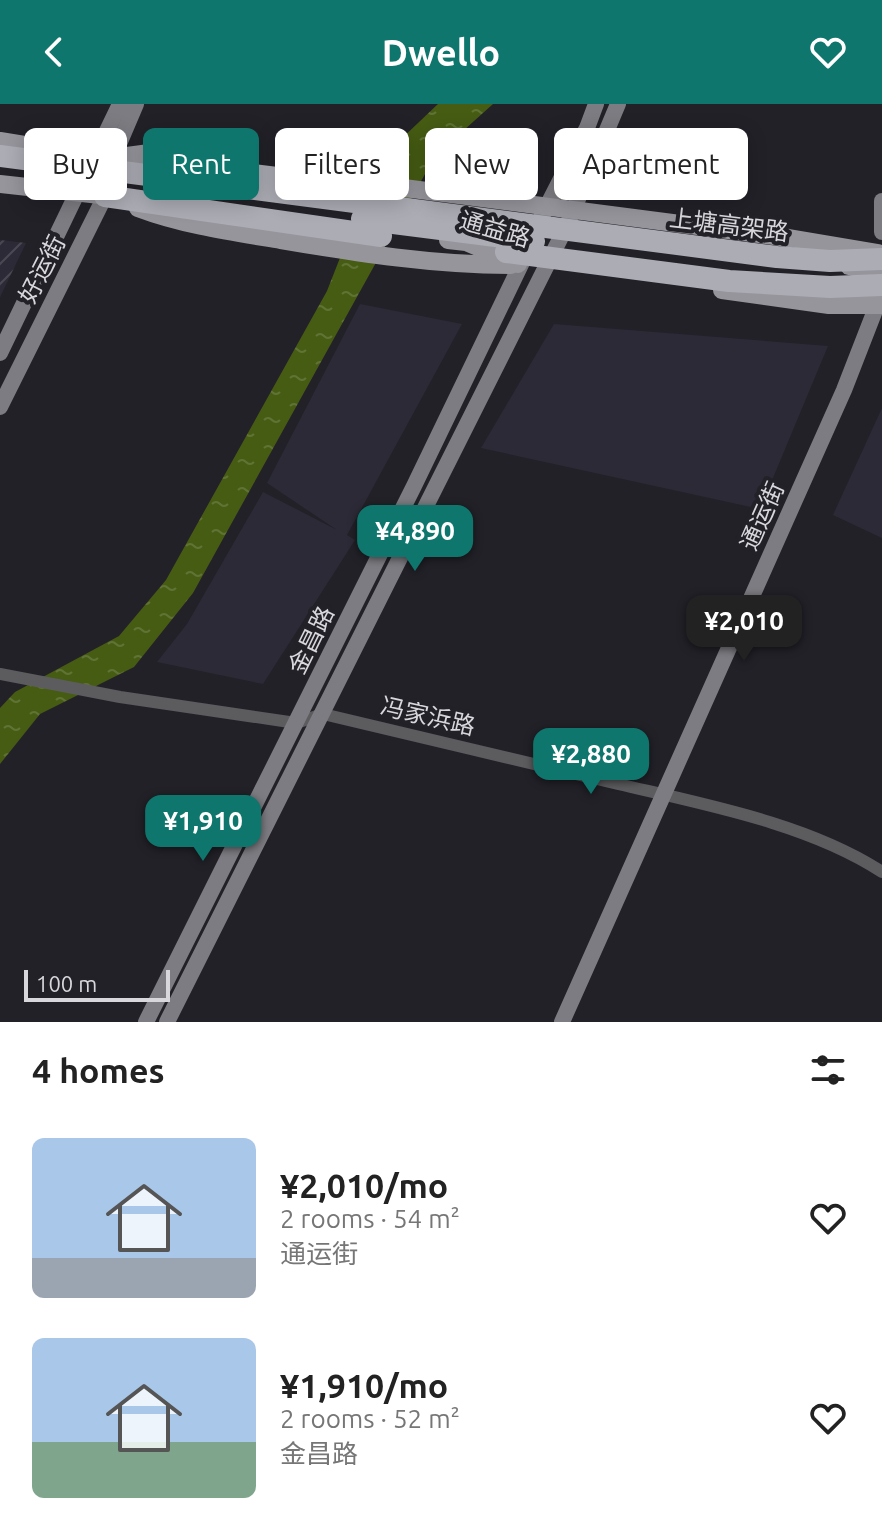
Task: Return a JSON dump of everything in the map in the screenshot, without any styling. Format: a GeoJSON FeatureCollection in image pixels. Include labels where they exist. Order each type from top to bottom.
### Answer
{"type":"FeatureCollection","features":[{"type":"Feature","properties":{"kind":"highway","name":"上塘高架路"},"geometry":{"type":"LineString","coordinates":[[0,156],[777,257],[830,261],[882,259]]}},
{"type":"Feature","properties":{"kind":"highway"},"geometry":{"type":"LineString","coordinates":[[127,159],[788,244],[882,251]]}},
{"type":"Feature","properties":{"kind":"highway","name":"上塘高架路"},"geometry":{"type":"LineString","coordinates":[[0,169],[490,236],[818,273],[882,273]]}},
{"type":"Feature","properties":{"kind":"highway"},"geometry":{"type":"LineString","coordinates":[[127,199],[729,281],[830,287],[881,296]]}},
{"type":"Feature","properties":{"kind":"main road","name":"好运街"},"geometry":{"type":"LineString","coordinates":[[113,128],[120,104]]}},
{"type":"Feature","properties":{"kind":"main road","name":"好运街"},"geometry":{"type":"LineString","coordinates":[[122,128],[136,104]]}},
{"type":"Feature","properties":{"kind":"main road","name":"金昌路"},"geometry":{"type":"LineString","coordinates":[[146,1022],[521,265],[596,104]]}},
{"type":"Feature","properties":{"kind":"main road","name":"金昌路"},"geometry":{"type":"LineString","coordinates":[[167,1022],[570,218],[618,104]]}},
{"type":"Feature","properties":{"kind":"main road"},"geometry":{"type":"LineString","coordinates":[[0,141],[24,144]]}},
{"type":"Feature","properties":{"kind":"main road"},"geometry":{"type":"LineString","coordinates":[[127,154],[157,152],[362,189],[570,218],[789,238],[882,251]]}},
{"type":"Feature","properties":{"kind":"main road","name":"通益路"},"geometry":{"type":"LineString","coordinates":[[0,184],[24,187]]}},
{"type":"Feature","properties":{"kind":"main road","name":"通益路"},"geometry":{"type":"LineString","coordinates":[[127,197],[168,200],[466,242],[521,265],[546,265],[829,305],[881,296]]}},
{"type":"Feature","properties":{"kind":"main road","name":"好运街"},"geometry":{"type":"LineString","coordinates":[[0,353],[73,200]]}},
{"type":"Feature","properties":{"kind":"main road","name":"好运街"},"geometry":{"type":"LineString","coordinates":[[0,407],[103,200]]}},
{"type":"Feature","properties":{"kind":"main road"},"geometry":{"type":"LineString","coordinates":[[115,200],[149,213],[330,248],[482,265],[521,265]]}},
{"type":"Feature","properties":{"kind":"main road"},"geometry":{"type":"LineString","coordinates":[[882,201],[882,232]]}},
{"type":"Feature","properties":{"kind":"main road","name":"通益路"},"geometry":{"type":"LineString","coordinates":[[570,218],[767,249],[882,273]]}},
{"type":"Feature","properties":{"kind":"main road","name":"通运街"},"geometry":{"type":"LineString","coordinates":[[562,1022],[844,390],[881,296]]}},
{"type":"Feature","properties":{"kind":"street"},"geometry":{"type":"LineString","coordinates":[[0,674],[88,692],[296,723],[323,714]]}},
{"type":"Feature","properties":{"kind":"street","name":"冯家浜路"},"geometry":{"type":"LineString","coordinates":[[323,714],[662,794],[820,840],[882,872]]}},
{"type":"Feature","properties":{"kind":"shaded area"},"geometry":{"type":"Polygon","coordinates":[[[0,240],[26,243],[0,297],[0,240]]]}},
{"type":"Feature","properties":{"kind":"shaded area"},"geometry":{"type":"Polygon","coordinates":[[[360,304],[462,324],[347,535],[355,540],[263,684],[157,662],[187,624],[263,492],[337,530],[267,483],[360,304]]]}},
{"type":"Feature","properties":{"kind":"shaded area"},"geometry":{"type":"Polygon","coordinates":[[[554,324],[828,346],[760,509],[481,448],[554,324]]]}},
{"type":"Feature","properties":{"kind":"shaded area"},"geometry":{"type":"Polygon","coordinates":[[[882,408],[882,538],[833,515],[882,408]]]}},
{"type":"Feature","properties":{"kind":"water"},"geometry":{"type":"Polygon","coordinates":[[[438,104],[493,104],[466,128],[425,128],[425,174],[193,593],[134,667],[40,714],[0,764],[0,708],[15,692],[119,636],[166,580],[327,291],[363,200],[409,200],[409,132],[438,104]]]}}]}
